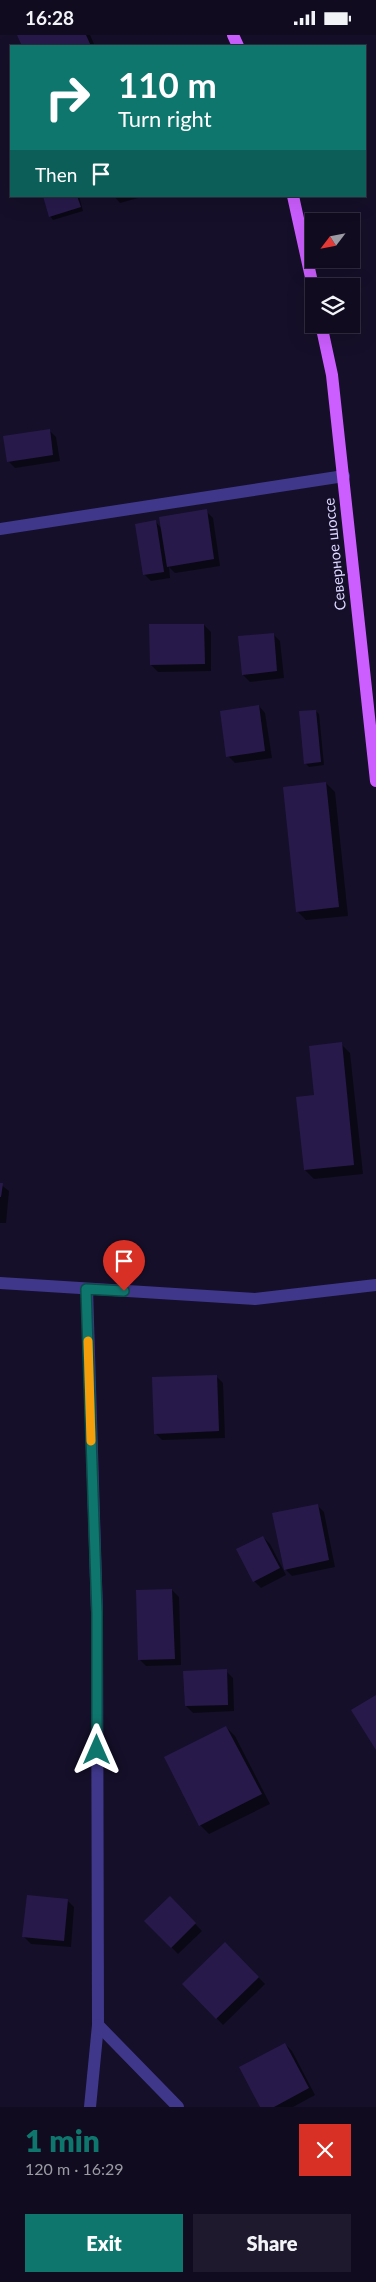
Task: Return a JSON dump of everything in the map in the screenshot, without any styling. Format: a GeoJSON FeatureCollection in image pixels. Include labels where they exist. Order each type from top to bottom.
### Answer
{"type":"FeatureCollection","features":[{"type":"Feature","properties":{"kind":"main road"},"geometry":{"type":"LineString","coordinates":[[293,197],[311,278]]}},
{"type":"Feature","properties":{"kind":"main road","name":"Северное шоссе"},"geometry":{"type":"LineString","coordinates":[[323,333],[332,375],[344,476],[376,781]]}},
{"type":"Feature","properties":{"kind":"street"},"geometry":{"type":"LineString","coordinates":[[0,529],[344,476]]}},
{"type":"Feature","properties":{"kind":"street"},"geometry":{"type":"LineString","coordinates":[[0,1283],[255,1299],[376,1285]]}},
{"type":"Feature","properties":{"kind":"street"},"geometry":{"type":"LineString","coordinates":[[86,1289],[97,1613],[98,2025],[90,2107]]}},
{"type":"Feature","properties":{"kind":"street"},"geometry":{"type":"LineString","coordinates":[[98,2025],[178,2107]]}},
{"type":"Feature","properties":{"kind":"building"},"geometry":{"type":"Polygon","coordinates":[[[17,35],[86,35],[91,45],[22,45],[17,35]]]}},
{"type":"Feature","properties":{"kind":"building"},"geometry":{"type":"Polygon","coordinates":[[[43,197],[77,197],[81,207],[49,217],[43,197]]]}},
{"type":"Feature","properties":{"kind":"building"},"geometry":{"type":"Polygon","coordinates":[[[50,429],[53,455],[7,462],[3,436],[50,429]]]}},
{"type":"Feature","properties":{"kind":"building"},"geometry":{"type":"Polygon","coordinates":[[[207,509],[214,559],[167,567],[159,517],[207,509]]]}},
{"type":"Feature","properties":{"kind":"building"},"geometry":{"type":"Polygon","coordinates":[[[156,520],[164,572],[143,575],[135,524],[156,520]]]}},
{"type":"Feature","properties":{"kind":"building"},"geometry":{"type":"Polygon","coordinates":[[[149,624],[204,624],[205,664],[150,665],[149,624]]]}},
{"type":"Feature","properties":{"kind":"building"},"geometry":{"type":"Polygon","coordinates":[[[274,633],[277,671],[242,675],[238,636],[274,633]]]}},
{"type":"Feature","properties":{"kind":"building"},"geometry":{"type":"Polygon","coordinates":[[[259,705],[265,751],[226,757],[220,711],[259,705]]]}},
{"type":"Feature","properties":{"kind":"building"},"geometry":{"type":"Polygon","coordinates":[[[316,710],[321,762],[304,764],[299,711],[316,710]]]}},
{"type":"Feature","properties":{"kind":"building"},"geometry":{"type":"Polygon","coordinates":[[[326,782],[339,907],[296,912],[283,787],[326,782]]]}},
{"type":"Feature","properties":{"kind":"building"},"geometry":{"type":"Polygon","coordinates":[[[342,1042],[354,1165],[304,1170],[296,1097],[314,1095],[309,1046],[342,1042]]]}},
{"type":"Feature","properties":{"kind":"building"},"geometry":{"type":"Polygon","coordinates":[[[0,1183],[3,1183],[1,1197],[0,1197],[0,1183]]]}},
{"type":"Feature","properties":{"kind":"building"},"geometry":{"type":"Polygon","coordinates":[[[217,1375],[219,1431],[154,1434],[152,1377],[217,1375]]]}},
{"type":"Feature","properties":{"kind":"building"},"geometry":{"type":"Polygon","coordinates":[[[318,1504],[329,1560],[284,1570],[272,1513],[318,1504]]]}},
{"type":"Feature","properties":{"kind":"building"},"geometry":{"type":"Polygon","coordinates":[[[263,1536],[280,1568],[253,1582],[236,1549],[263,1536]]]}},
{"type":"Feature","properties":{"kind":"building"},"geometry":{"type":"Polygon","coordinates":[[[172,1589],[175,1659],[138,1660],[136,1590],[172,1589]]]}},
{"type":"Feature","properties":{"kind":"building"},"geometry":{"type":"Polygon","coordinates":[[[227,1669],[228,1705],[185,1706],[183,1671],[227,1669]]]}},
{"type":"Feature","properties":{"kind":"building"},"geometry":{"type":"Polygon","coordinates":[[[376,1695],[376,1750],[351,1710],[376,1695]]]}},
{"type":"Feature","properties":{"kind":"building"},"geometry":{"type":"Polygon","coordinates":[[[226,1726],[262,1794],[199,1826],[164,1757],[226,1726]]]}},
{"type":"Feature","properties":{"kind":"building"},"geometry":{"type":"Polygon","coordinates":[[[27,1895],[68,1899],[64,1941],[22,1937],[27,1895]]]}},
{"type":"Feature","properties":{"kind":"building"},"geometry":{"type":"Polygon","coordinates":[[[170,1896],[196,1923],[171,1948],[144,1921],[170,1896]]]}},
{"type":"Feature","properties":{"kind":"building"},"geometry":{"type":"Polygon","coordinates":[[[225,1942],[259,1977],[216,2019],[182,1984],[225,1942]]]}},
{"type":"Feature","properties":{"kind":"building"},"geometry":{"type":"Polygon","coordinates":[[[285,2043],[309,2088],[274,2107],[260,2107],[239,2067],[285,2043]]]}},
{"type":"Feature","properties":{"kind":"slow traffic"},"geometry":{"type":"LineString","coordinates":[[88,1341],[91,1441]]}},
{"type":"Feature","properties":{"kind":"route"},"geometry":{"type":"LineString","coordinates":[[97,1750],[97,1613],[86,1289],[124,1291]]}}]}
